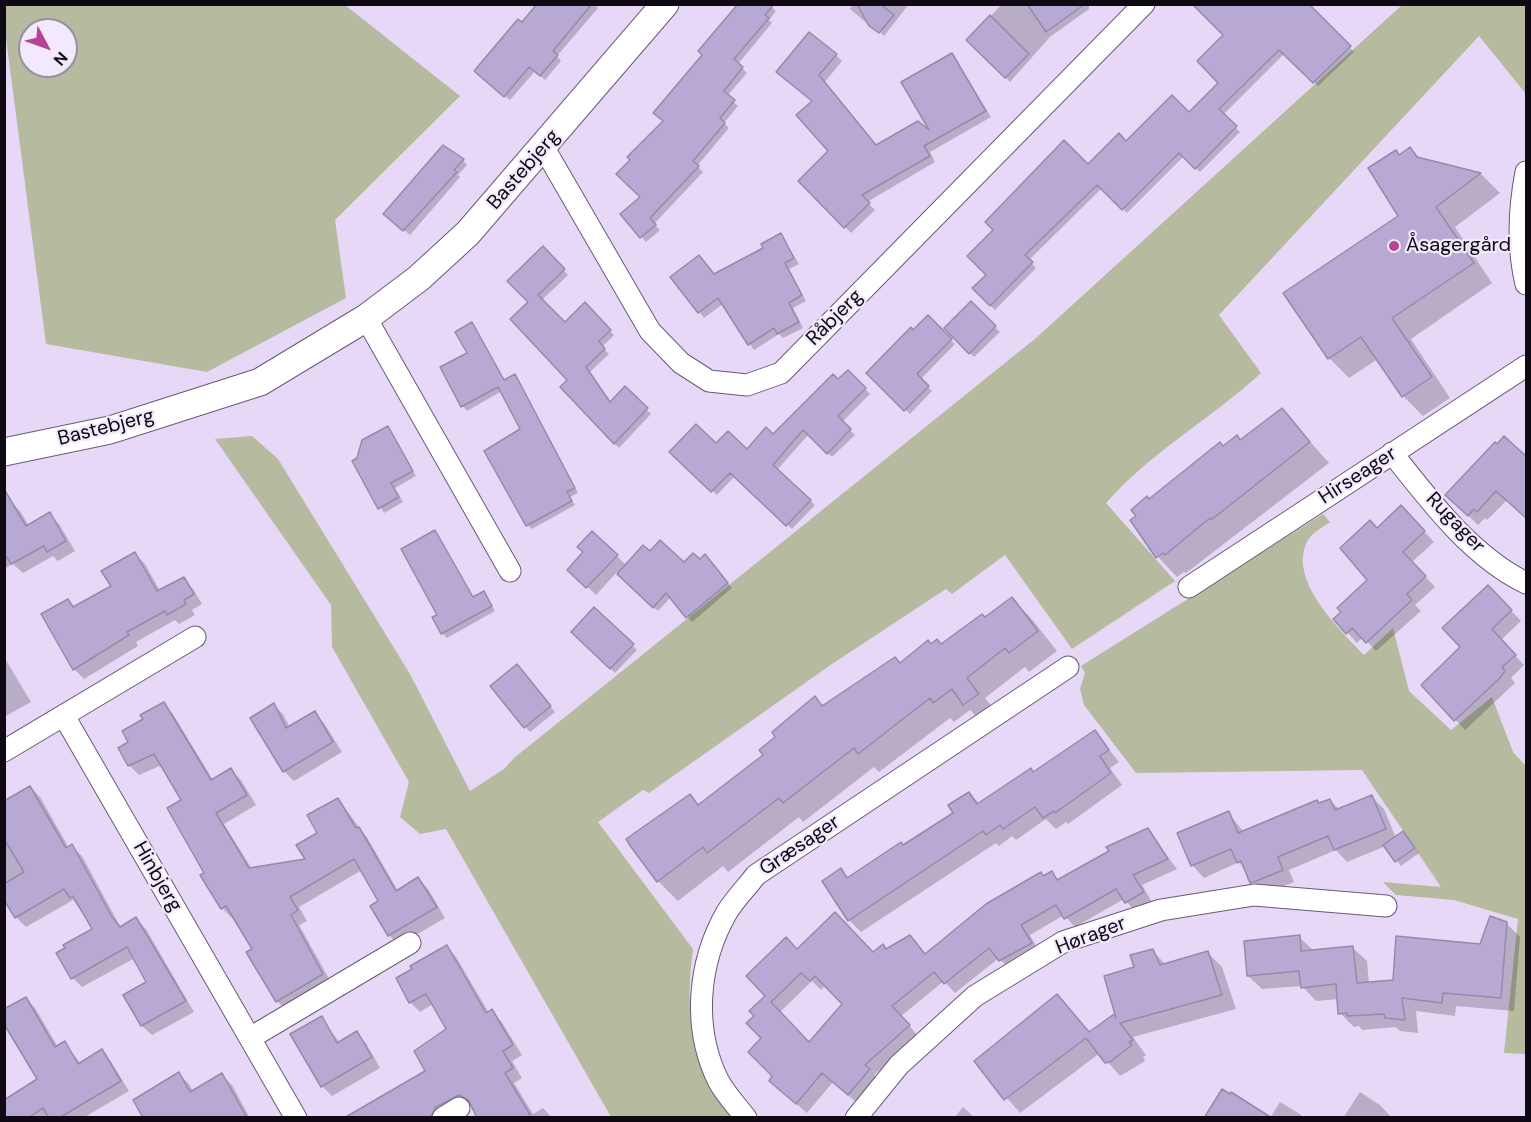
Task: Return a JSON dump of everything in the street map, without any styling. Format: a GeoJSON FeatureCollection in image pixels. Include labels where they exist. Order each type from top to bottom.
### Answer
{"type":"FeatureCollection","features":[{"type":"Feature","properties":{"kind":"street","name":"Bastebjerg"},"geometry":{"type":"LineString","coordinates":[[4,452],[110,430],[260,382],[366,318],[419,278],[468,233],[544,148],[665,4]]}},
{"type":"Feature","properties":{"kind":"street","name":"Råbjerg"},"geometry":{"type":"LineString","coordinates":[[544,148],[650,331],[681,363],[709,381],[747,385],[781,373],[1144,4]]}},
{"type":"Feature","properties":{"kind":"street"},"geometry":{"type":"LineString","coordinates":[[1525,274],[1519,233],[1522,195],[1527,172]]}},
{"type":"Feature","properties":{"kind":"street"},"geometry":{"type":"LineString","coordinates":[[366,318],[510,571]]}},
{"type":"Feature","properties":{"kind":"street","name":"Hirseager"},"geometry":{"type":"LineString","coordinates":[[1189,587],[1527,366]]}},
{"type":"Feature","properties":{"kind":"street","name":"Rugager"},"geometry":{"type":"LineString","coordinates":[[1392,453],[1468,540],[1506,573],[1527,583]]}},
{"type":"Feature","properties":{"kind":"street"},"geometry":{"type":"LineString","coordinates":[[4,751],[195,637]]}},
{"type":"Feature","properties":{"kind":"street","name":"Græsager"},"geometry":{"type":"LineString","coordinates":[[746,1118],[719,1082],[703,1039],[701,991],[710,949],[728,911],[756,875],[1068,667]]}},
{"type":"Feature","properties":{"kind":"street","name":"Hinbjerg"},"geometry":{"type":"LineString","coordinates":[[64,716],[296,1118]]}},
{"type":"Feature","properties":{"kind":"street","name":"Hørager"},"geometry":{"type":"LineString","coordinates":[[856,1118],[899,1065],[975,996],[1063,942],[1161,910],[1254,895],[1386,906]]}},
{"type":"Feature","properties":{"kind":"street"},"geometry":{"type":"LineString","coordinates":[[250,1038],[410,943]]}},
{"type":"Feature","properties":{"kind":"green space"},"geometry":{"type":"Polygon","coordinates":[[[4,5],[345,5],[460,96],[335,220],[346,298],[207,372],[46,344],[5,31],[4,5]]]}},
{"type":"Feature","properties":{"kind":"green space"},"geometry":{"type":"Polygon","coordinates":[[[1402,5],[1526,5],[1526,94],[1479,36],[1219,315],[1261,373],[1142,467],[1106,503],[1175,581],[1072,649],[1005,555],[952,594],[946,589],[832,664],[649,793],[643,790],[598,822],[693,949],[691,1016],[699,1060],[718,1099],[733,1117],[611,1117],[446,829],[420,834],[400,817],[409,782],[332,647],[331,605],[215,439],[252,436],[278,459],[410,674],[470,791],[504,769],[514,758],[1036,338],[1402,5]]]}},
{"type":"Feature","properties":{"kind":"green space"},"geometry":{"type":"Polygon","coordinates":[[[1323,514],[1330,522],[1308,540],[1303,555],[1304,571],[1310,587],[1330,618],[1364,655],[1393,628],[1409,691],[1451,730],[1492,697],[1513,752],[1526,766],[1526,1054],[1504,1053],[1518,919],[1454,900],[1396,895],[1383,882],[1441,887],[1362,770],[1136,773],[1084,705],[1080,689],[1085,673],[1081,666],[1323,514]]]}},
{"type":"Feature","properties":{"kind":"building"},"geometry":{"type":"Polygon","coordinates":[[[537,4],[592,4],[553,51],[558,55],[540,76],[529,67],[504,97],[474,71],[518,19],[522,22],[537,4]]]}},
{"type":"Feature","properties":{"kind":"building"},"geometry":{"type":"Polygon","coordinates":[[[738,4],[774,4],[765,15],[769,18],[734,59],[743,67],[724,91],[735,100],[720,118],[725,123],[693,161],[699,166],[650,218],[656,225],[640,238],[620,214],[640,197],[616,174],[630,160],[627,157],[663,121],[653,113],[702,55],[698,51],[738,4]]]}},
{"type":"Feature","properties":{"kind":"building"},"geometry":{"type":"Polygon","coordinates":[[[857,4],[880,4],[894,15],[879,33],[869,26],[857,4]]]}},
{"type":"Feature","properties":{"kind":"building"},"geometry":{"type":"Polygon","coordinates":[[[1027,4],[1085,4],[1046,32],[1027,4]]]}},
{"type":"Feature","properties":{"kind":"building"},"geometry":{"type":"Polygon","coordinates":[[[1192,4],[1309,4],[1351,46],[1313,83],[1279,50],[1219,109],[1237,126],[1195,169],[1179,153],[1122,210],[1097,185],[1025,255],[1033,262],[990,306],[972,288],[986,275],[967,256],[993,230],[985,222],[1064,140],[1088,164],[1119,133],[1126,141],[1172,95],[1189,112],[1218,83],[1197,61],[1223,35],[1192,4]]]}},
{"type":"Feature","properties":{"kind":"building"},"geometry":{"type":"Polygon","coordinates":[[[990,15],[1029,54],[1005,78],[966,40],[990,15]]]}},
{"type":"Feature","properties":{"kind":"building"},"geometry":{"type":"Polygon","coordinates":[[[809,32],[837,54],[819,75],[876,145],[918,121],[929,130],[901,82],[952,53],[986,111],[924,146],[930,156],[862,195],[870,203],[844,228],[798,181],[828,151],[796,115],[812,101],[776,72],[809,32]]]}},
{"type":"Feature","properties":{"kind":"building"},"geometry":{"type":"Polygon","coordinates":[[[443,145],[464,159],[454,170],[457,172],[403,231],[383,214],[443,145]]]}},
{"type":"Feature","properties":{"kind":"building"},"geometry":{"type":"Polygon","coordinates":[[[1410,147],[1417,157],[1481,173],[1436,207],[1474,263],[1392,318],[1432,377],[1402,397],[1361,337],[1328,359],[1283,293],[1398,216],[1368,168],[1396,150],[1399,155],[1410,147]]]}},
{"type":"Feature","properties":{"kind":"building"},"geometry":{"type":"Polygon","coordinates":[[[781,233],[794,258],[785,263],[802,295],[789,303],[799,322],[777,334],[774,328],[748,345],[718,298],[698,313],[670,277],[699,255],[714,274],[763,248],[761,244],[781,233]]]}},
{"type":"Feature","properties":{"kind":"building"},"geometry":{"type":"Polygon","coordinates":[[[543,246],[565,269],[538,295],[565,322],[585,302],[611,330],[599,341],[605,349],[586,367],[610,402],[625,386],[648,408],[614,444],[560,387],[567,380],[510,319],[528,302],[507,281],[543,246]]]}},
{"type":"Feature","properties":{"kind":"building"},"geometry":{"type":"Polygon","coordinates":[[[971,301],[996,326],[969,354],[944,328],[971,301]]]}},
{"type":"Feature","properties":{"kind":"building"},"geometry":{"type":"Polygon","coordinates":[[[928,315],[952,339],[917,374],[929,386],[904,411],[866,373],[911,327],[913,330],[928,315]]]}},
{"type":"Feature","properties":{"kind":"building"},"geometry":{"type":"Polygon","coordinates":[[[472,322],[504,380],[515,374],[575,488],[567,492],[572,501],[526,526],[484,451],[520,429],[498,387],[461,407],[440,367],[467,353],[455,332],[472,322]]]}},
{"type":"Feature","properties":{"kind":"building"},"geometry":{"type":"Polygon","coordinates":[[[848,370],[866,388],[838,416],[851,429],[827,454],[803,430],[773,465],[811,500],[786,526],[730,473],[711,492],[669,452],[696,424],[716,443],[728,431],[747,449],[766,427],[773,434],[833,374],[838,379],[848,370]]]}},
{"type":"Feature","properties":{"kind":"building"},"geometry":{"type":"Polygon","coordinates":[[[1282,408],[1310,442],[1165,555],[1163,553],[1156,558],[1130,520],[1136,516],[1131,510],[1147,496],[1149,499],[1220,442],[1223,446],[1237,435],[1240,440],[1282,408]]]}},
{"type":"Feature","properties":{"kind":"building"},"geometry":{"type":"Polygon","coordinates":[[[388,426],[413,471],[391,483],[399,497],[378,509],[352,461],[357,458],[362,440],[388,426]]]}},
{"type":"Feature","properties":{"kind":"building"},"geometry":{"type":"Polygon","coordinates":[[[1504,436],[1527,457],[1527,519],[1496,491],[1477,512],[1474,509],[1468,516],[1445,495],[1495,442],[1497,444],[1504,436]]]}},
{"type":"Feature","properties":{"kind":"building"},"geometry":{"type":"Polygon","coordinates":[[[4,489],[26,526],[50,512],[66,541],[47,552],[44,546],[11,564],[4,553],[4,489]]]}},
{"type":"Feature","properties":{"kind":"building"},"geometry":{"type":"Polygon","coordinates":[[[1401,505],[1425,531],[1403,552],[1426,576],[1407,594],[1412,600],[1366,643],[1352,628],[1346,634],[1333,619],[1341,612],[1337,608],[1367,580],[1340,548],[1370,520],[1377,528],[1401,505]]]}},
{"type":"Feature","properties":{"kind":"building"},"geometry":{"type":"Polygon","coordinates":[[[435,530],[473,597],[484,591],[492,606],[441,634],[432,617],[437,615],[401,549],[435,530]]]}},
{"type":"Feature","properties":{"kind":"building"},"geometry":{"type":"Polygon","coordinates":[[[592,531],[618,555],[586,588],[567,570],[583,552],[577,547],[592,531]]]}},
{"type":"Feature","properties":{"kind":"building"},"geometry":{"type":"Polygon","coordinates":[[[660,540],[684,562],[693,553],[700,559],[705,554],[728,583],[686,618],[666,593],[653,608],[617,574],[643,545],[650,551],[660,540]]]}},
{"type":"Feature","properties":{"kind":"building"},"geometry":{"type":"Polygon","coordinates":[[[135,552],[157,591],[184,577],[194,594],[184,600],[186,604],[167,615],[165,611],[127,632],[129,635],[73,670],[41,614],[68,599],[73,607],[111,586],[101,571],[135,552]]]}},
{"type":"Feature","properties":{"kind":"building"},"geometry":{"type":"Polygon","coordinates":[[[1488,585],[1512,610],[1492,629],[1516,655],[1502,667],[1505,671],[1499,679],[1454,721],[1421,685],[1460,647],[1442,628],[1488,585]]]}},
{"type":"Feature","properties":{"kind":"building"},"geometry":{"type":"Polygon","coordinates":[[[1012,597],[1038,631],[1009,653],[1005,648],[967,678],[979,694],[963,705],[952,689],[933,703],[930,698],[858,754],[854,748],[783,803],[779,798],[707,853],[703,847],[657,882],[631,847],[626,839],[690,794],[698,805],[763,755],[759,750],[775,737],[772,732],[815,696],[822,706],[895,657],[900,663],[928,640],[931,644],[937,639],[941,644],[982,614],[985,617],[1012,597]]]}},
{"type":"Feature","properties":{"kind":"building"},"geometry":{"type":"Polygon","coordinates":[[[594,607],[634,644],[610,669],[571,632],[594,607]]]}},
{"type":"Feature","properties":{"kind":"building"},"geometry":{"type":"Polygon","coordinates":[[[517,664],[551,706],[524,728],[490,686],[517,664]]]}},
{"type":"Feature","properties":{"kind":"building"},"geometry":{"type":"Polygon","coordinates":[[[164,702],[211,780],[231,768],[247,795],[216,813],[249,868],[305,859],[296,845],[317,833],[307,815],[338,798],[356,828],[359,827],[396,891],[418,877],[437,907],[388,936],[370,906],[378,901],[354,859],[290,897],[298,910],[291,915],[323,974],[276,1002],[246,952],[252,949],[226,906],[221,909],[200,875],[204,873],[167,808],[181,800],[154,754],[128,766],[118,748],[128,742],[122,731],[143,719],[140,715],[164,702]]]}},
{"type":"Feature","properties":{"kind":"building"},"geometry":{"type":"Polygon","coordinates":[[[274,703],[286,728],[315,711],[333,742],[283,772],[250,718],[274,703]]]}},
{"type":"Feature","properties":{"kind":"building"},"geometry":{"type":"Polygon","coordinates":[[[1095,730],[1109,750],[1100,756],[1111,773],[1055,813],[1054,811],[1043,818],[1035,807],[1003,829],[1000,825],[986,835],[983,831],[848,921],[822,881],[841,868],[847,878],[901,842],[903,845],[953,813],[948,805],[969,792],[977,804],[1031,768],[1033,772],[1095,730]]]}},
{"type":"Feature","properties":{"kind":"building"},"geometry":{"type":"Polygon","coordinates":[[[30,786],[66,848],[72,844],[112,917],[120,927],[136,917],[186,1001],[141,1026],[123,995],[146,982],[127,947],[71,979],[56,953],[65,948],[63,945],[92,929],[73,896],[70,898],[64,889],[15,918],[4,900],[4,884],[24,872],[4,839],[4,801],[30,786]]]}},
{"type":"Feature","properties":{"kind":"building"},"geometry":{"type":"Polygon","coordinates":[[[1372,795],[1386,829],[1334,850],[1328,836],[1278,857],[1283,870],[1250,883],[1241,861],[1237,863],[1231,849],[1191,866],[1177,833],[1229,811],[1238,833],[1317,800],[1319,803],[1330,799],[1335,810],[1372,795]]]}},
{"type":"Feature","properties":{"kind":"building"},"geometry":{"type":"Polygon","coordinates":[[[1148,828],[1168,859],[1133,875],[1144,892],[1125,903],[1116,889],[1064,919],[1056,905],[1021,925],[1032,943],[999,961],[989,948],[944,984],[934,972],[892,1006],[910,1025],[865,1065],[870,1069],[848,1095],[822,1073],[796,1104],[769,1081],[772,1076],[748,1052],[761,1038],[746,1023],[754,1016],[749,1011],[765,996],[746,976],[786,937],[797,949],[835,912],[873,952],[883,944],[886,949],[910,935],[925,954],[986,904],[1041,872],[1043,876],[1052,871],[1057,880],[1109,851],[1106,847],[1148,828]],[[801,973],[771,1002],[809,1042],[842,1004],[815,976],[810,981],[801,973]]]}},
{"type":"Feature","properties":{"kind":"building"},"geometry":{"type":"Polygon","coordinates":[[[1403,831],[1415,848],[1395,862],[1383,845],[1403,831]]]}},
{"type":"Feature","properties":{"kind":"building"},"geometry":{"type":"Polygon","coordinates":[[[1490,916],[1507,922],[1501,998],[1443,993],[1442,1003],[1402,998],[1405,1020],[1385,1018],[1384,1014],[1347,1016],[1347,1013],[1338,1014],[1336,984],[1301,988],[1299,971],[1247,976],[1244,941],[1300,935],[1301,951],[1353,946],[1357,983],[1393,980],[1396,936],[1480,944],[1490,916]]]}},
{"type":"Feature","properties":{"kind":"building"},"geometry":{"type":"Polygon","coordinates":[[[447,945],[486,1013],[492,1009],[513,1045],[503,1051],[513,1068],[505,1073],[532,1118],[477,1118],[469,1101],[459,1095],[436,1107],[430,1118],[344,1118],[425,1071],[414,1051],[446,1029],[426,994],[409,1003],[396,978],[412,969],[410,966],[447,945]]]}},
{"type":"Feature","properties":{"kind":"building"},"geometry":{"type":"Polygon","coordinates":[[[1153,949],[1160,965],[1208,951],[1222,995],[1120,1023],[1133,1040],[1129,1042],[1132,1045],[1110,1062],[1105,1063],[1086,1038],[1004,1100],[974,1061],[1057,994],[1089,1032],[1114,1014],[1116,1018],[1104,976],[1134,967],[1130,955],[1153,949]]]}},
{"type":"Feature","properties":{"kind":"building"},"geometry":{"type":"Polygon","coordinates":[[[26,997],[55,1047],[65,1041],[78,1064],[102,1049],[121,1081],[59,1118],[49,1118],[43,1108],[28,1118],[4,1118],[4,1100],[37,1079],[4,1024],[4,1009],[26,997]]]}},
{"type":"Feature","properties":{"kind":"building"},"geometry":{"type":"Polygon","coordinates":[[[322,1016],[337,1043],[357,1031],[372,1057],[321,1087],[290,1034],[322,1016]]]}},
{"type":"Feature","properties":{"kind":"building"},"geometry":{"type":"Polygon","coordinates":[[[179,1072],[190,1092],[222,1073],[247,1118],[143,1118],[133,1100],[179,1072]]]}},
{"type":"Feature","properties":{"kind":"building"},"geometry":{"type":"Polygon","coordinates":[[[1222,1089],[1230,1094],[1231,1092],[1272,1118],[1204,1118],[1222,1089]]]}},
{"type":"Feature","properties":{"kind":"place","name":"Åsagergård"},"geometry":{"type":"Point","coordinates":[1394,246]}}]}
